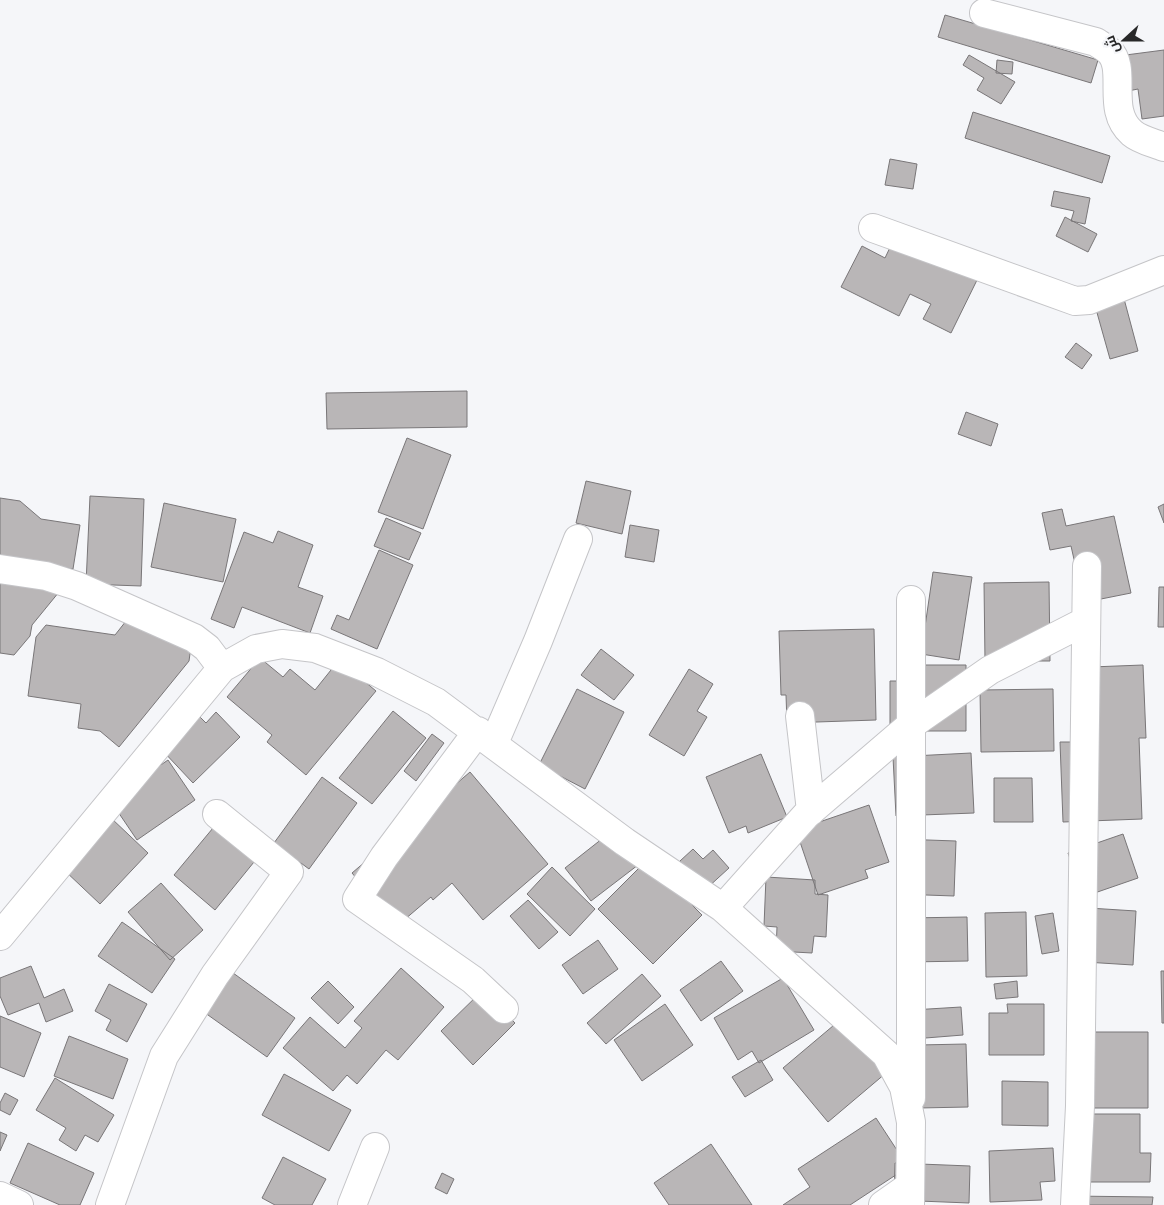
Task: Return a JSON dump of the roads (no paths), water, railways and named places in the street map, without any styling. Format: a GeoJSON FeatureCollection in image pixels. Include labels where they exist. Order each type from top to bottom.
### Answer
{"type":"FeatureCollection","features":[{"type":"Feature","properties":{"kind":"street"},"geometry":{"type":"LineString","coordinates":[[984,13],[1096,42],[1110,52],[1116,68],[1118,112],[1124,125],[1134,135],[1164,147]]}},
{"type":"Feature","properties":{"kind":"street"},"geometry":{"type":"LineString","coordinates":[[873,228],[1075,302],[1089,300],[1164,270]]}},
{"type":"Feature","properties":{"kind":"street"},"geometry":{"type":"LineString","coordinates":[[504,1009],[473,980],[357,899],[384,857],[486,737],[538,641],[578,538]]}},
{"type":"Feature","properties":{"kind":"street"},"geometry":{"type":"LineString","coordinates":[[1075,1205],[1080,1106],[1087,566]]}},
{"type":"Feature","properties":{"kind":"street"},"geometry":{"type":"LineString","coordinates":[[0,568],[46,576],[77,586],[194,638],[207,648],[222,668]]}},
{"type":"Feature","properties":{"kind":"street"},"geometry":{"type":"LineString","coordinates":[[883,1205],[910,1196],[911,600]]}},
{"type":"Feature","properties":{"kind":"street"},"geometry":{"type":"LineString","coordinates":[[722,908],[811,811],[911,725],[990,670],[1086,622]]}},
{"type":"Feature","properties":{"kind":"street"},"geometry":{"type":"LineString","coordinates":[[0,936],[222,668],[256,649],[282,644],[315,648],[377,672],[436,702],[486,737],[625,842],[722,908],[886,1054],[904,1087],[911,1122]]}},
{"type":"Feature","properties":{"kind":"street"},"geometry":{"type":"LineString","coordinates":[[800,716],[811,811]]}},
{"type":"Feature","properties":{"kind":"street"},"geometry":{"type":"LineString","coordinates":[[110,1205],[164,1056],[215,975],[289,872],[217,814]]}},
{"type":"Feature","properties":{"kind":"street"},"geometry":{"type":"LineString","coordinates":[[352,1205],[375,1147]]}},
{"type":"Feature","properties":{"kind":"street"},"geometry":{"type":"LineString","coordinates":[[0,1196],[19,1205]]}}]}
